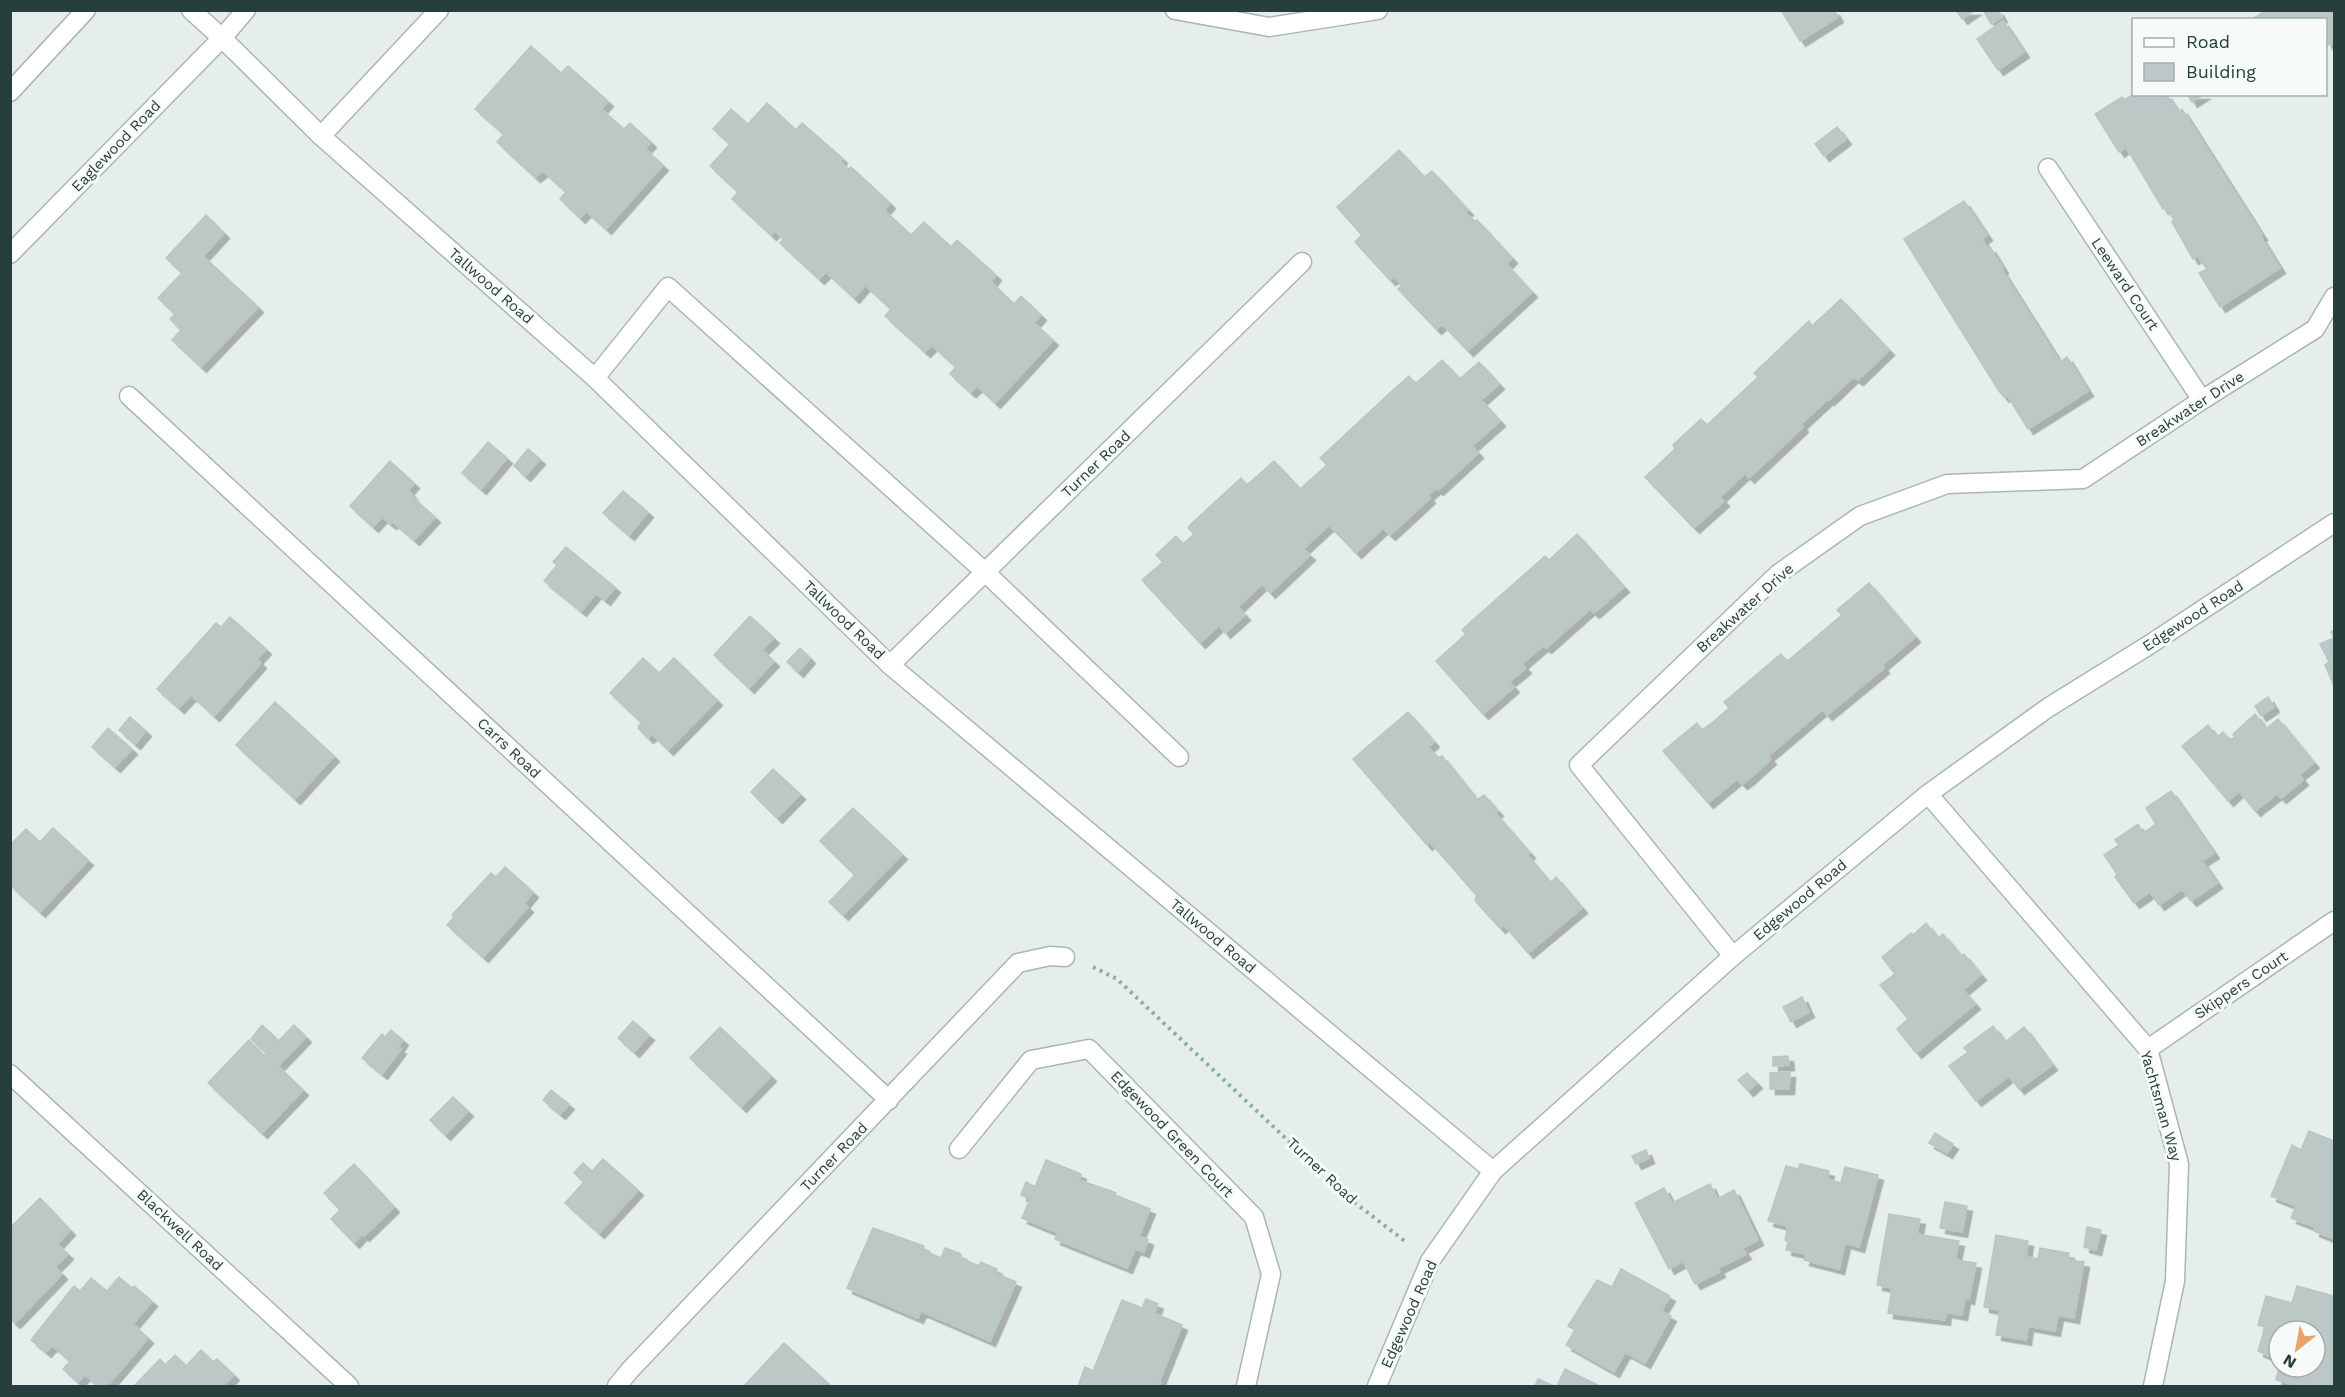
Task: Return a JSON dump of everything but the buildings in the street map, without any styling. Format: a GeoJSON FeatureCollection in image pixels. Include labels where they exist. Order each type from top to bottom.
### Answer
{"type":"FeatureCollection","features":[{"type":"Feature","properties":{"kind":"street"},"geometry":{"type":"LineString","coordinates":[[10,92],[86,10]]}},
{"type":"Feature","properties":{"kind":"street","name":"Tallwood Road"},"geometry":{"type":"LineString","coordinates":[[191,10],[321,136],[596,378],[890,665],[1493,1171]]}},
{"type":"Feature","properties":{"kind":"street","name":"Eaglewood Road"},"geometry":{"type":"LineString","coordinates":[[10,254],[222,38],[246,10]]}},
{"type":"Feature","properties":{"kind":"street"},"geometry":{"type":"LineString","coordinates":[[321,136],[439,10]]}},
{"type":"Feature","properties":{"kind":"street"},"geometry":{"type":"LineString","coordinates":[[1175,10],[1269,27],[1378,10]]}},
{"type":"Feature","properties":{"kind":"street","name":"Leeward Court"},"geometry":{"type":"LineString","coordinates":[[2048,168],[2202,400]]}},
{"type":"Feature","properties":{"kind":"street","name":"Turner Road"},"geometry":{"type":"LineString","coordinates":[[890,665],[1302,262]]}},
{"type":"Feature","properties":{"kind":"street"},"geometry":{"type":"LineString","coordinates":[[596,378],[668,287],[985,572],[1179,757]]}},
{"type":"Feature","properties":{"kind":"street","name":"Breakwater Drive"},"geometry":{"type":"LineString","coordinates":[[1733,956],[1579,765],[1778,574],[1860,516],[1947,484],[2083,479],[2315,329],[2334,297]]}},
{"type":"Feature","properties":{"kind":"street","name":"Carrs Road"},"geometry":{"type":"LineString","coordinates":[[129,396],[889,1100]]}},
{"type":"Feature","properties":{"kind":"street","name":"Edgewood Road"},"geometry":{"type":"LineString","coordinates":[[1377,1386],[1430,1262],[1493,1171],[1733,956],[1929,794],[2049,707],[2149,645],[2334,523]]}},
{"type":"Feature","properties":{"kind":"street","name":"Yachtsman Way"},"geometry":{"type":"LineString","coordinates":[[1929,794],[2148,1049],[2179,1164],[2175,1281],[2153,1386]]}},
{"type":"Feature","properties":{"kind":"street","name":"Skippers Court"},"geometry":{"type":"LineString","coordinates":[[2148,1049],[2334,921]]}},
{"type":"Feature","properties":{"kind":"street","name":"Turner Road"},"geometry":{"type":"LineString","coordinates":[[616,1386],[1018,963],[1050,956],[1065,957]]}},
{"type":"Feature","properties":{"kind":"street","name":"Edgewood Green Court"},"geometry":{"type":"LineString","coordinates":[[959,1149],[1031,1060],[1089,1049],[1254,1217],[1271,1274],[1246,1386]]}},
{"type":"Feature","properties":{"kind":"street","name":"Blackwell Road"},"geometry":{"type":"LineString","coordinates":[[10,1074],[349,1386]]}},
{"type":"Feature","properties":{"kind":"path","name":"Turner Road"},"geometry":{"type":"LineString","coordinates":[[1091,966],[1117,979],[1350,1199],[1401,1238]]}}]}
